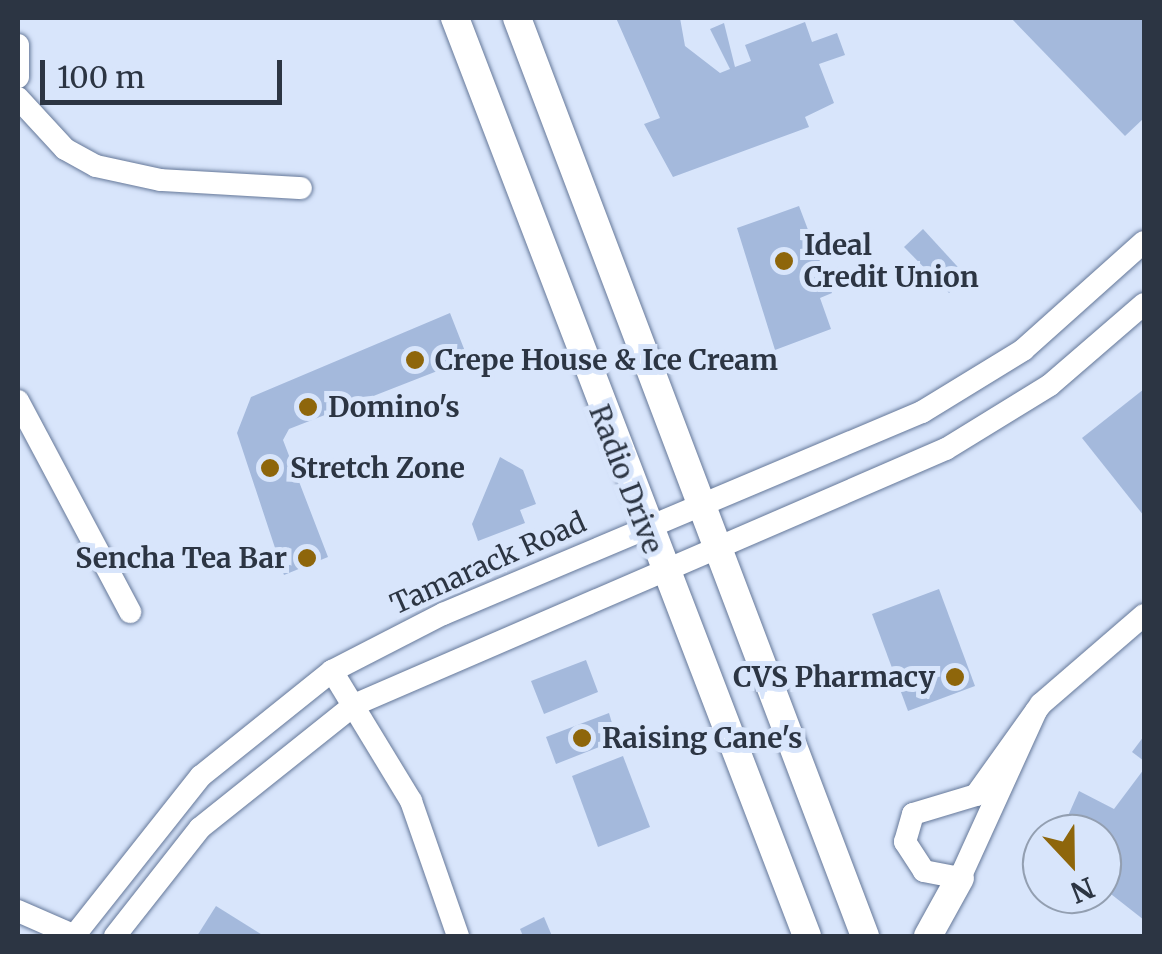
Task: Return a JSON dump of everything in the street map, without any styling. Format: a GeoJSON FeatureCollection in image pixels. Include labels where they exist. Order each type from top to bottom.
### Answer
{"type":"FeatureCollection","features":[{"type":"Feature","properties":{"kind":"main road","name":"Radio Drive"},"geometry":{"type":"LineString","coordinates":[[455,18],[644,527],[807,936]]}},
{"type":"Feature","properties":{"kind":"main road","name":"Radio Drive"},"geometry":{"type":"LineString","coordinates":[[517,18],[713,546],[865,936]]}},
{"type":"Feature","properties":{"kind":"main road"},"geometry":{"type":"LineString","coordinates":[[928,936],[960,878]]}},
{"type":"Feature","properties":{"kind":"street"},"geometry":{"type":"LineString","coordinates":[[18,45],[18,77]]}},
{"type":"Feature","properties":{"kind":"street"},"geometry":{"type":"LineString","coordinates":[[18,98],[65,149],[96,166],[161,180],[301,188]]}},
{"type":"Feature","properties":{"kind":"street","name":"Tamarack Road"},"geometry":{"type":"LineString","coordinates":[[74,936],[201,776],[332,671],[644,527],[960,391],[1046,333],[1144,242]]}},
{"type":"Feature","properties":{"kind":"street"},"geometry":{"type":"LineString","coordinates":[[115,936],[209,818],[354,704],[986,428],[1144,304]]}},
{"type":"Feature","properties":{"kind":"street"},"geometry":{"type":"LineString","coordinates":[[18,402],[130,612]]}},
{"type":"Feature","properties":{"kind":"street"},"geometry":{"type":"LineString","coordinates":[[1036,712],[960,878],[924,871],[910,858],[905,829],[924,805],[961,801],[987,786],[1036,712],[1144,615]]}},
{"type":"Feature","properties":{"kind":"street"},"geometry":{"type":"LineString","coordinates":[[332,671],[411,801],[458,936]]}},
{"type":"Feature","properties":{"kind":"street"},"geometry":{"type":"LineString","coordinates":[[18,912],[74,936]]}},
{"type":"Feature","properties":{"kind":"building"},"geometry":{"type":"Polygon","coordinates":[[[616,18],[680,18],[685,46],[720,73],[730,69],[710,29],[724,23],[735,67],[751,61],[745,45],[805,22],[812,42],[837,33],[845,55],[819,64],[834,103],[805,117],[809,127],[673,177],[644,124],[660,118],[616,18]]]}},
{"type":"Feature","properties":{"kind":"building"},"geometry":{"type":"Polygon","coordinates":[[[1011,18],[1144,18],[1144,118],[1125,136],[1011,18]]]}},
{"type":"Feature","properties":{"kind":"building","name":"Ideal Credit Union"},"geometry":{"type":"Polygon","coordinates":[[[799,206],[832,293],[820,298],[831,329],[775,350],[737,228],[799,206]]]}},
{"type":"Feature","properties":{"kind":"building"},"geometry":{"type":"Polygon","coordinates":[[[923,229],[967,277],[949,293],[904,247],[923,229]]]}},
{"type":"Feature","properties":{"kind":"building"},"geometry":{"type":"Polygon","coordinates":[[[450,313],[468,359],[289,429],[283,440],[328,557],[284,575],[237,433],[251,397],[450,313]]]}},
{"type":"Feature","properties":{"kind":"building"},"geometry":{"type":"Polygon","coordinates":[[[1144,389],[1144,516],[1082,438],[1144,389]]]}},
{"type":"Feature","properties":{"kind":"building"},"geometry":{"type":"Polygon","coordinates":[[[500,457],[523,470],[536,504],[520,510],[525,523],[478,541],[472,524],[500,457]]]}},
{"type":"Feature","properties":{"kind":"building","name":"CVS Pharmacy"},"geometry":{"type":"Polygon","coordinates":[[[939,589],[975,686],[908,711],[872,614],[939,589]]]}},
{"type":"Feature","properties":{"kind":"building"},"geometry":{"type":"Polygon","coordinates":[[[586,660],[598,692],[544,714],[531,681],[586,660]]]}},
{"type":"Feature","properties":{"kind":"building","name":"Raising Cane's"},"geometry":{"type":"Polygon","coordinates":[[[609,713],[617,740],[556,764],[546,737],[609,713]]]}},
{"type":"Feature","properties":{"kind":"building"},"geometry":{"type":"Polygon","coordinates":[[[1144,736],[1144,761],[1132,752],[1144,736]]]}},
{"type":"Feature","properties":{"kind":"building"},"geometry":{"type":"Polygon","coordinates":[[[623,756],[650,827],[598,847],[572,776],[623,756]]]}},
{"type":"Feature","properties":{"kind":"building"},"geometry":{"type":"Polygon","coordinates":[[[1144,769],[1144,920],[1122,903],[1122,814],[1069,814],[1079,791],[1114,809],[1144,769]]]}},
{"type":"Feature","properties":{"kind":"building"},"geometry":{"type":"Polygon","coordinates":[[[216,906],[264,936],[197,936],[216,906]]]}},
{"type":"Feature","properties":{"kind":"building"},"geometry":{"type":"Polygon","coordinates":[[[544,917],[552,936],[523,936],[520,929],[544,917]]]}},
{"type":"Feature","properties":{"kind":"place","name":"Ideal Credit Union"},"geometry":{"type":"Point","coordinates":[784,261]}},
{"type":"Feature","properties":{"kind":"place","name":"Crepe House & Ice Cream"},"geometry":{"type":"Point","coordinates":[415,360]}},
{"type":"Feature","properties":{"kind":"place","name":"Domino's"},"geometry":{"type":"Point","coordinates":[308,407]}},
{"type":"Feature","properties":{"kind":"place","name":"Stretch Zone"},"geometry":{"type":"Point","coordinates":[270,468]}},
{"type":"Feature","properties":{"kind":"place","name":"Sencha Tea Bar"},"geometry":{"type":"Point","coordinates":[307,558]}},
{"type":"Feature","properties":{"kind":"place","name":"CVS Pharmacy"},"geometry":{"type":"Point","coordinates":[955,677]}},
{"type":"Feature","properties":{"kind":"place","name":"Raising Cane's"},"geometry":{"type":"Point","coordinates":[582,738]}}]}
